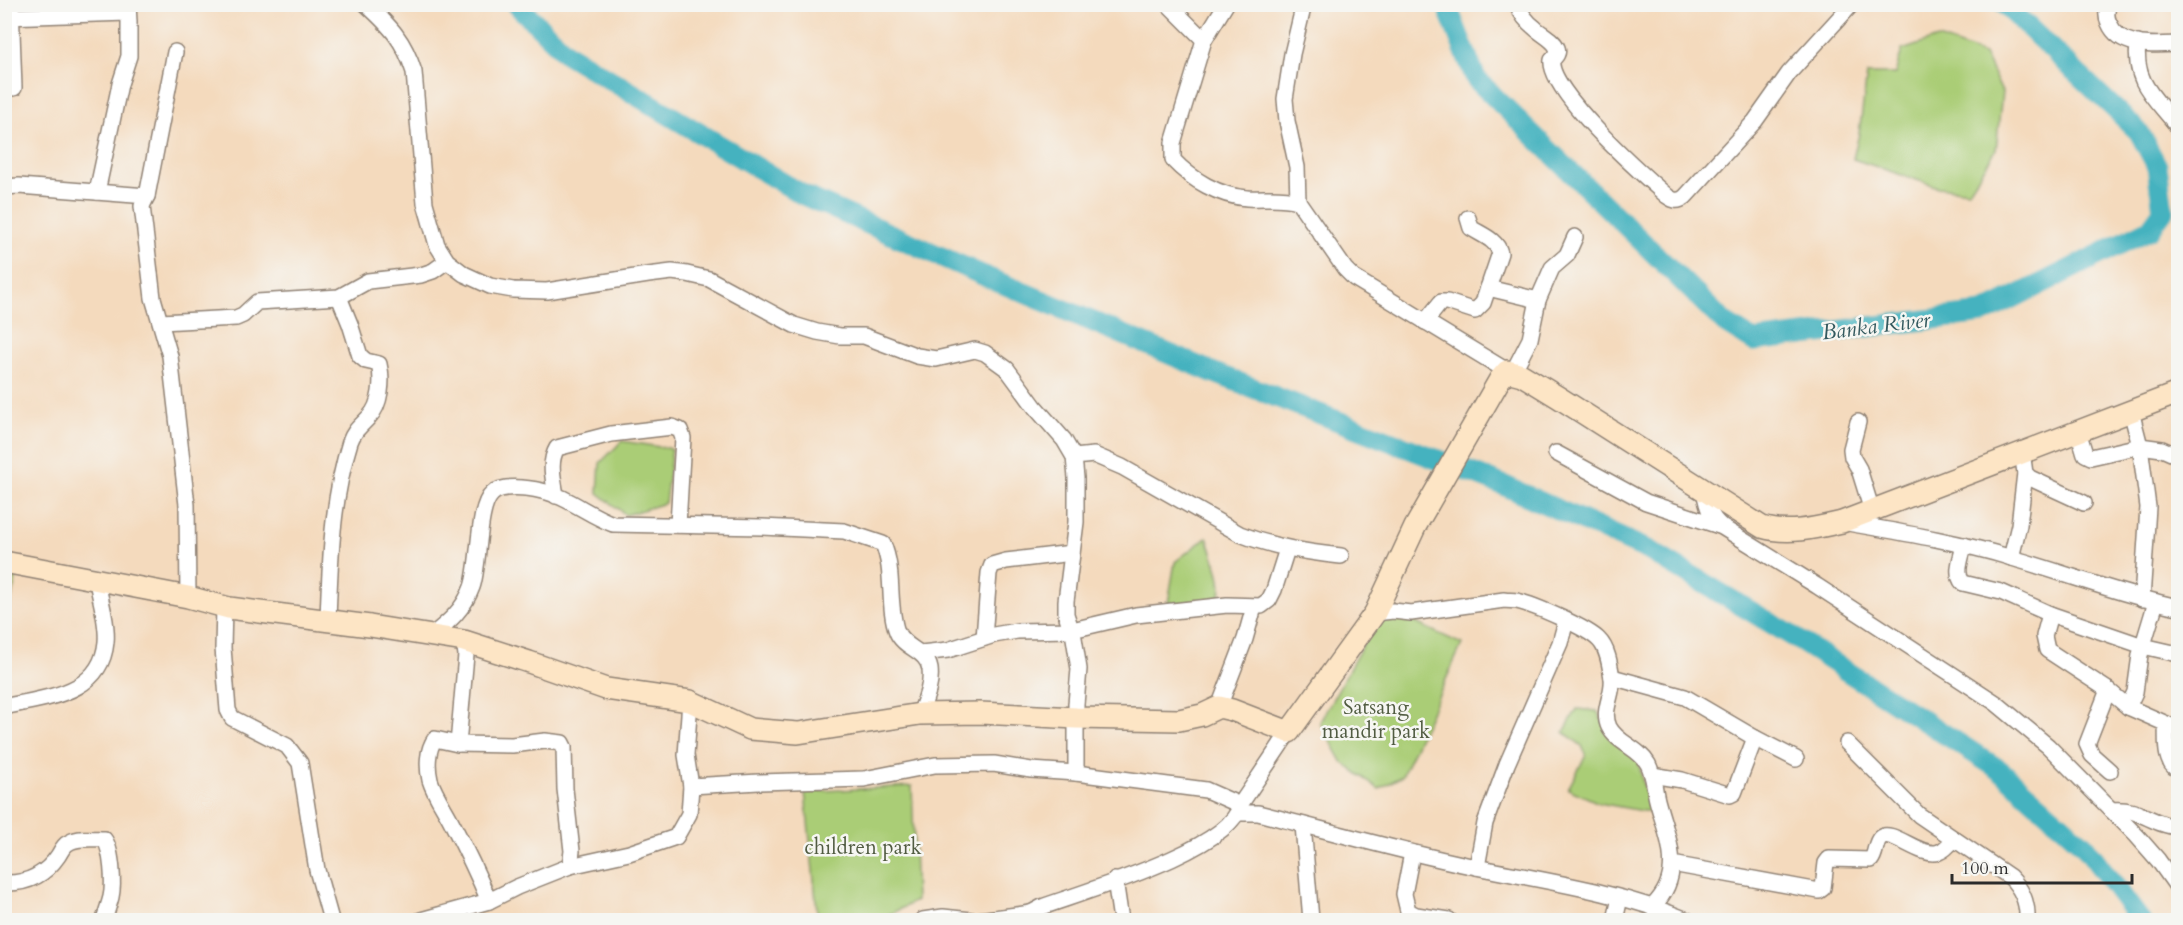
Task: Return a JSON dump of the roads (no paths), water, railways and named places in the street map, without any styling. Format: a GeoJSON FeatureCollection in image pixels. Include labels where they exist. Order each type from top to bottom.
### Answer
{"type":"FeatureCollection","features":[{"type":"Feature","properties":{"kind":"main road"},"geometry":{"type":"LineString","coordinates":[[4,562],[188,597],[224,607],[328,620],[464,642],[606,689],[690,701],[750,729],[798,733],[920,714],[980,712],[1076,718],[1179,720],[1202,715],[1219,707],[1290,732],[1375,613],[1415,527],[1500,379],[1510,371],[1558,397],[1762,527],[1773,530],[1815,528],[1842,522],[2023,462],[2078,431],[2178,393]]}},
{"type":"Feature","properties":{"kind":"street"},"geometry":{"type":"LineString","coordinates":[[366,4],[388,24],[401,41],[414,72],[425,203],[437,245],[447,261],[464,274],[490,286],[513,290],[547,291],[672,272],[687,274],[709,279],[794,325],[817,332],[864,336],[917,356],[936,359],[975,350],[985,353],[1007,369],[1035,407],[1064,440],[1074,457],[1076,522],[1066,614],[1079,669],[1076,773]]}},
{"type":"Feature","properties":{"kind":"street"},"geometry":{"type":"LineString","coordinates":[[1168,4],[1204,40]]}},
{"type":"Feature","properties":{"kind":"street"},"geometry":{"type":"LineString","coordinates":[[1226,4],[1204,40],[1173,143],[1173,160],[1180,168],[1227,195],[1298,201]]}},
{"type":"Feature","properties":{"kind":"street"},"geometry":{"type":"LineString","coordinates":[[1304,4],[1292,54],[1285,99],[1287,121],[1297,166],[1298,201],[1345,269],[1354,278],[1510,371],[1530,339],[1538,300],[1552,268],[1568,255],[1575,237]]}},
{"type":"Feature","properties":{"kind":"street"},"geometry":{"type":"LineString","coordinates":[[1517,4],[1523,16],[1558,49],[1552,60],[1552,70],[1596,130],[1667,196],[1679,201],[1755,121],[1789,73],[1852,4]]}},
{"type":"Feature","properties":{"kind":"street"},"geometry":{"type":"LineString","coordinates":[[2109,4],[2107,15],[2115,35],[2151,45],[2178,44]]}},
{"type":"Feature","properties":{"kind":"street"},"geometry":{"type":"LineString","coordinates":[[14,88],[9,13],[128,9],[129,56],[120,84],[97,192]]}},
{"type":"Feature","properties":{"kind":"street"},"geometry":{"type":"LineString","coordinates":[[2138,43],[2136,56],[2141,80],[2178,127]]}},
{"type":"Feature","properties":{"kind":"street"},"geometry":{"type":"LineString","coordinates":[[175,52],[147,196],[142,206],[153,297],[170,356],[187,505],[188,597]]}},
{"type":"Feature","properties":{"kind":"street"},"geometry":{"type":"LineString","coordinates":[[4,188],[19,186],[147,196]]}},
{"type":"Feature","properties":{"kind":"street"},"geometry":{"type":"LineString","coordinates":[[1425,322],[1437,305],[1442,302],[1475,311],[1483,303],[1500,253],[1496,244],[1471,228],[1468,218]]}},
{"type":"Feature","properties":{"kind":"street"},"geometry":{"type":"LineString","coordinates":[[161,322],[236,318],[243,315],[257,302],[264,300],[300,301],[339,297],[368,281],[421,275],[433,271],[447,261]]}},
{"type":"Feature","properties":{"kind":"street"},"geometry":{"type":"LineString","coordinates":[[1488,288],[1501,293],[1538,300]]}},
{"type":"Feature","properties":{"kind":"street"},"geometry":{"type":"LineString","coordinates":[[328,620],[334,518],[343,472],[354,432],[373,413],[380,389],[379,364],[366,361],[360,356],[339,297]]}},
{"type":"Feature","properties":{"kind":"street"},"geometry":{"type":"LineString","coordinates":[[2128,707],[2137,686],[2149,601],[2148,507],[2140,446],[2131,411]]}},
{"type":"Feature","properties":{"kind":"street"},"geometry":{"type":"LineString","coordinates":[[1858,422],[1851,449],[1852,457],[1859,469],[1872,511]]}},
{"type":"Feature","properties":{"kind":"street"},"geometry":{"type":"LineString","coordinates":[[556,496],[551,465],[552,455],[557,448],[611,434],[672,426],[680,430],[683,438],[678,525]]}},
{"type":"Feature","properties":{"kind":"street"},"geometry":{"type":"LineString","coordinates":[[2078,431],[2085,454],[2091,457],[2140,446],[2162,449],[2178,456]]}},
{"type":"Feature","properties":{"kind":"street"},"geometry":{"type":"LineString","coordinates":[[1556,453],[1646,502],[1722,527]]}},
{"type":"Feature","properties":{"kind":"street"},"geometry":{"type":"LineString","coordinates":[[1074,457],[1085,455],[1099,457],[1240,534],[1287,549],[1341,556]]}},
{"type":"Feature","properties":{"kind":"street"},"geometry":{"type":"LineString","coordinates":[[2023,462],[2030,478],[2084,503]]}},
{"type":"Feature","properties":{"kind":"street"},"geometry":{"type":"LineString","coordinates":[[2011,558],[2019,525],[2023,462]]}},
{"type":"Feature","properties":{"kind":"street"},"geometry":{"type":"LineString","coordinates":[[431,636],[453,618],[465,603],[473,585],[486,503],[493,492],[507,488],[542,491],[613,524],[844,531],[883,544],[888,555],[888,573],[896,630],[901,639],[921,653],[929,662],[931,672],[929,690],[920,714]]}},
{"type":"Feature","properties":{"kind":"street"},"geometry":{"type":"LineString","coordinates":[[1704,490],[1708,510],[1722,527],[1996,703],[2048,746],[2158,860],[2178,888]]}},
{"type":"Feature","properties":{"kind":"street"},"geometry":{"type":"LineString","coordinates":[[1842,522],[1929,536],[2011,558],[2149,601],[2178,607]]}},
{"type":"Feature","properties":{"kind":"street"},"geometry":{"type":"LineString","coordinates":[[1964,545],[1958,573],[1963,583],[2001,592],[2050,614],[2143,646],[2178,654]]}},
{"type":"Feature","properties":{"kind":"street"},"geometry":{"type":"LineString","coordinates":[[921,653],[948,650],[984,638],[1017,631],[1071,630],[1136,615],[1227,605],[1261,606],[1269,600],[1274,590],[1287,549]]}},
{"type":"Feature","properties":{"kind":"street"},"geometry":{"type":"LineString","coordinates":[[984,638],[989,573],[992,566],[1006,561],[1072,553]]}},
{"type":"Feature","properties":{"kind":"street"},"geometry":{"type":"LineString","coordinates":[[4,707],[73,690],[90,678],[100,664],[106,641],[98,581]]}},
{"type":"Feature","properties":{"kind":"street"},"geometry":{"type":"LineString","coordinates":[[1375,613],[1393,611],[1411,613],[1504,600],[1516,601],[1584,629],[1600,641],[1607,653],[1612,677],[1612,692],[1606,708],[1608,724],[1611,731],[1640,754],[1649,765],[1656,798],[1671,845],[1672,864],[1664,896],[1653,906]]}},
{"type":"Feature","properties":{"kind":"street"},"geometry":{"type":"LineString","coordinates":[[224,607],[223,648],[228,710],[232,718],[287,746],[300,763],[317,870],[331,921]]}},
{"type":"Feature","properties":{"kind":"street"},"geometry":{"type":"LineString","coordinates":[[1219,707],[1245,639],[1254,607]]}},
{"type":"Feature","properties":{"kind":"street"},"geometry":{"type":"LineString","coordinates":[[2050,614],[2044,636],[2047,650],[2108,690],[2128,707],[2172,726],[2168,756],[2170,764],[2178,770]]}},
{"type":"Feature","properties":{"kind":"street"},"geometry":{"type":"LineString","coordinates":[[1477,867],[1485,823],[1507,764],[1560,643],[1566,621]]}},
{"type":"Feature","properties":{"kind":"street"},"geometry":{"type":"LineString","coordinates":[[458,744],[466,655],[464,642]]}},
{"type":"Feature","properties":{"kind":"street"},"geometry":{"type":"LineString","coordinates":[[1612,677],[1685,697],[1796,759]]}},
{"type":"Feature","properties":{"kind":"street"},"geometry":{"type":"LineString","coordinates":[[2108,690],[2087,744],[2091,755],[2110,771]]}},
{"type":"Feature","properties":{"kind":"street"},"geometry":{"type":"LineString","coordinates":[[421,921],[489,901],[570,866],[629,854],[676,837],[689,814],[691,786],[686,755],[690,701]]}},
{"type":"Feature","properties":{"kind":"street"},"geometry":{"type":"LineString","coordinates":[[979,921],[1032,917],[1042,907],[1158,866],[1218,833],[1239,809],[1290,732]]}},
{"type":"Feature","properties":{"kind":"street"},"geometry":{"type":"LineString","coordinates":[[1652,775],[1682,780],[1730,795],[1734,793],[1755,738]]}},
{"type":"Feature","properties":{"kind":"street"},"geometry":{"type":"LineString","coordinates":[[489,901],[469,855],[436,796],[430,779],[428,763],[430,745],[435,740],[458,744],[512,745],[545,741],[562,743],[572,850],[570,866]]}},
{"type":"Feature","properties":{"kind":"street"},"geometry":{"type":"LineString","coordinates":[[1847,743],[1919,815],[2010,877],[2024,897],[2027,921]]}},
{"type":"Feature","properties":{"kind":"street"},"geometry":{"type":"LineString","coordinates":[[691,786],[864,779],[935,765],[993,764],[1031,771],[1076,773],[1206,790],[1239,809],[1412,853],[1564,884],[1653,906],[1687,921]]}},
{"type":"Feature","properties":{"kind":"street"},"geometry":{"type":"LineString","coordinates":[[2111,810],[2131,810],[2166,825],[2178,827]]}},
{"type":"Feature","properties":{"kind":"street"},"geometry":{"type":"LineString","coordinates":[[1303,825],[1311,921]]}},
{"type":"Feature","properties":{"kind":"street"},"geometry":{"type":"LineString","coordinates":[[1672,864],[1819,891],[1823,888],[1826,863],[1829,860],[1871,860],[1882,836],[1892,836],[1912,847],[1933,853],[1942,851],[1954,839]]}},
{"type":"Feature","properties":{"kind":"street"},"geometry":{"type":"LineString","coordinates":[[4,883],[27,882],[38,876],[57,857],[62,848],[72,841],[104,839],[109,845],[112,880],[111,896],[104,921]]}},
{"type":"Feature","properties":{"kind":"street"},"geometry":{"type":"LineString","coordinates":[[1412,853],[1404,894],[1408,911],[1416,915],[1449,921]]}},
{"type":"Feature","properties":{"kind":"street"},"geometry":{"type":"LineString","coordinates":[[1115,880],[1121,921]]}},
{"type":"Feature","properties":{"kind":"street"},"geometry":{"type":"LineString","coordinates":[[1615,921],[1620,898]]}},
{"type":"Feature","properties":{"kind":"street"},"geometry":{"type":"LineString","coordinates":[[923,921],[943,917],[971,921]]}},
{"type":"Feature","properties":{"kind":"waterway"},"geometry":{"type":"LineString","coordinates":[[516,4],[567,54],[803,195],[989,278],[1212,372],[1503,485],[1648,550],[1789,634],[2000,770],[2084,845],[2140,920]]}},
{"type":"Feature","properties":{"kind":"waterway","name":"Banka River"},"geometry":{"type":"LineString","coordinates":[[1446,4],[1476,79],[1725,323],[1754,341],[1983,313],[2150,229],[2163,211],[2157,166],[2139,132],[2004,4]]}},
{"type":"Feature","properties":{"kind":"park label","name":"Satsang mandir park"},"geometry":{"type":"Point","coordinates":[1376,719]}},
{"type":"Feature","properties":{"kind":"park label","name":"children park"},"geometry":{"type":"Point","coordinates":[863,847]}}]}
